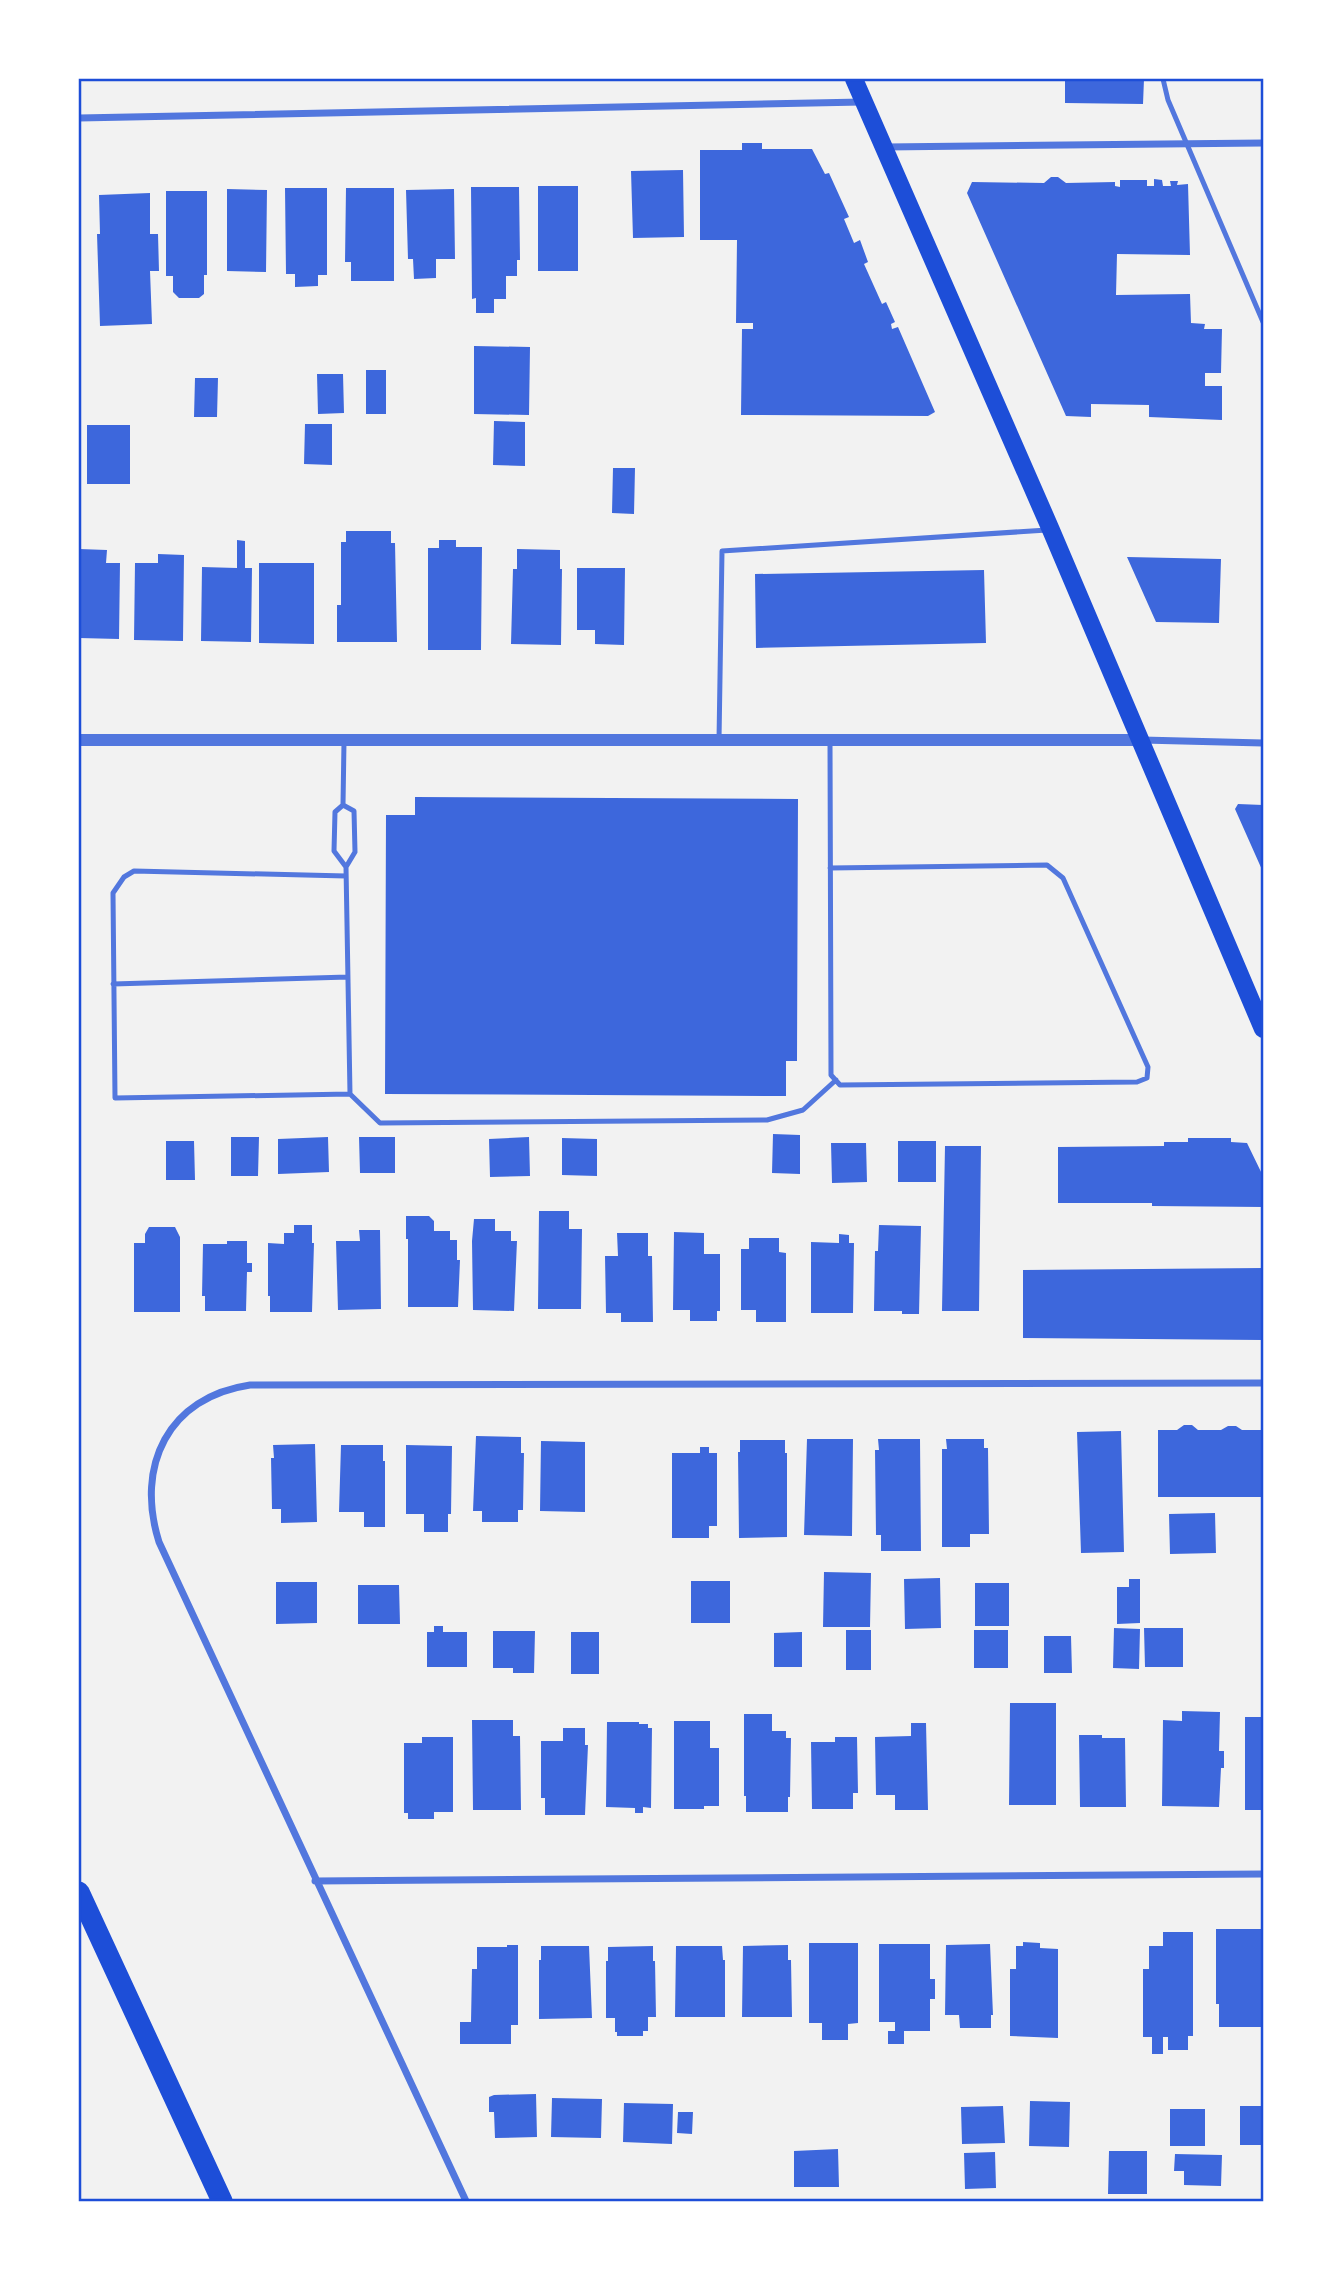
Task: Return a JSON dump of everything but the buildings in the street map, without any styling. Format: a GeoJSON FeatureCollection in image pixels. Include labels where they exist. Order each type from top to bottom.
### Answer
{"type":"FeatureCollection","features":[{"type":"Feature","properties":{"kind":"highway"},"geometry":{"type":"LineString","coordinates":[[79,1892],[222,2201]]}},
{"type":"Feature","properties":{"kind":"main road"},"geometry":{"type":"LineString","coordinates":[[854,79],[1051,530],[1263,1030]]}},
{"type":"Feature","properties":{"kind":"street"},"geometry":{"type":"LineString","coordinates":[[79,118],[864,102]]}},
{"type":"Feature","properties":{"kind":"street"},"geometry":{"type":"LineString","coordinates":[[885,147],[1263,143]]}},
{"type":"Feature","properties":{"kind":"street"},"geometry":{"type":"LineString","coordinates":[[79,740],[1141,740],[1263,743]]}},
{"type":"Feature","properties":{"kind":"street"},"geometry":{"type":"LineString","coordinates":[[466,2201],[159,1542],[151,1515],[150,1489],[155,1462],[176,1425],[194,1406],[215,1394],[250,1385],[1263,1383]]}},
{"type":"Feature","properties":{"kind":"street"},"geometry":{"type":"LineString","coordinates":[[315,1881],[1263,1874]]}},
{"type":"Feature","properties":{"kind":"lane"},"geometry":{"type":"LineString","coordinates":[[1163,79],[1168,100],[1186,144],[1263,321]]}},
{"type":"Feature","properties":{"kind":"lane"},"geometry":{"type":"LineString","coordinates":[[719,740],[722,551],[1051,530]]}},
{"type":"Feature","properties":{"kind":"lane"},"geometry":{"type":"LineString","coordinates":[[343,806],[344,740]]}},
{"type":"Feature","properties":{"kind":"lane"},"geometry":{"type":"LineString","coordinates":[[830,740],[830,867],[831,1075],[840,1085],[1137,1082],[1147,1077],[1148,1067],[1063,877],[1047,865],[830,867]]}},
{"type":"Feature","properties":{"kind":"lane"},"geometry":{"type":"LineString","coordinates":[[343,806],[354,811],[355,852],[345,867],[350,1094],[380,1123],[767,1120],[803,1110],[836,1080]]}},
{"type":"Feature","properties":{"kind":"lane"},"geometry":{"type":"LineString","coordinates":[[343,806],[335,812],[334,851],[345,867]]}},
{"type":"Feature","properties":{"kind":"lane"},"geometry":{"type":"LineString","coordinates":[[345,876],[134,871],[124,877],[113,893],[115,1098],[350,1094]]}},
{"type":"Feature","properties":{"kind":"lane"},"geometry":{"type":"LineString","coordinates":[[113,984],[348,977]]}}]}
